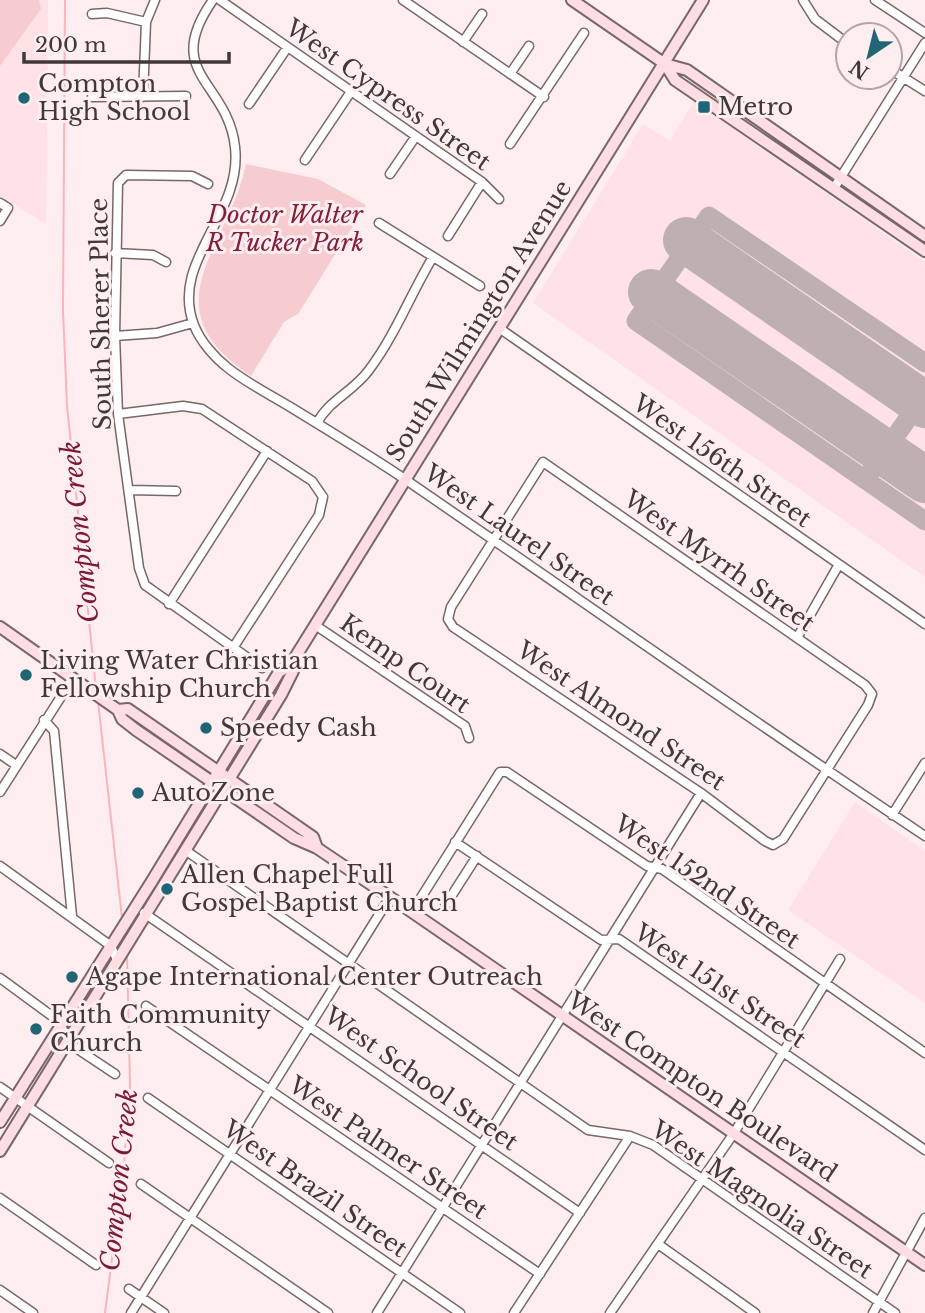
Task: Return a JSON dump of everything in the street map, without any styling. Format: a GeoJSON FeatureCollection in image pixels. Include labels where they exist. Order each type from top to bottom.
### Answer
{"type":"FeatureCollection","features":[{"type":"Feature","properties":{"kind":"main road"},"geometry":{"type":"LineString","coordinates":[[572,0],[664,64],[687,70],[925,236]]}},
{"type":"Feature","properties":{"kind":"main road","name":"South Wilmington Avenue"},"geometry":{"type":"LineString","coordinates":[[0,1122],[135,909],[279,672],[291,664],[703,0]]}},
{"type":"Feature","properties":{"kind":"main road"},"geometry":{"type":"LineString","coordinates":[[664,64],[675,80],[925,251]]}},
{"type":"Feature","properties":{"kind":"main road","name":"West Compton Boulevard"},"geometry":{"type":"LineString","coordinates":[[0,627],[118,710],[122,719],[226,784],[294,838],[317,848],[390,897],[925,1265]]}},
{"type":"Feature","properties":{"kind":"main road","name":"South Wilmington Avenue"},"geometry":{"type":"LineString","coordinates":[[0,1151],[226,784],[293,671],[291,664]]}},
{"type":"Feature","properties":{"kind":"street"},"geometry":{"type":"LineString","coordinates":[[143,97],[146,22],[155,0]]}},
{"type":"Feature","properties":{"kind":"street"},"geometry":{"type":"LineString","coordinates":[[116,336],[157,333],[193,323],[190,296],[194,268],[226,205],[236,177],[235,146],[229,121],[204,82],[193,54],[194,31],[213,0]]}},
{"type":"Feature","properties":{"kind":"street","name":"West Cypress Street"},"geometry":{"type":"LineString","coordinates":[[220,0],[350,93],[482,182],[499,199]]}},
{"type":"Feature","properties":{"kind":"street"},"geometry":{"type":"LineString","coordinates":[[403,0],[544,97]]}},
{"type":"Feature","properties":{"kind":"street"},"geometry":{"type":"LineString","coordinates":[[803,0],[815,19],[834,33]]}},
{"type":"Feature","properties":{"kind":"street"},"geometry":{"type":"LineString","coordinates":[[875,0],[925,33]]}},
{"type":"Feature","properties":{"kind":"street"},"geometry":{"type":"LineString","coordinates":[[92,15],[107,13],[146,22]]}},
{"type":"Feature","properties":{"kind":"street"},"geometry":{"type":"LineString","coordinates":[[463,42],[482,14]]}},
{"type":"Feature","properties":{"kind":"street"},"geometry":{"type":"LineString","coordinates":[[509,144],[544,97],[584,33]]}},
{"type":"Feature","properties":{"kind":"street"},"geometry":{"type":"LineString","coordinates":[[904,75],[925,43]]}},
{"type":"Feature","properties":{"kind":"street"},"geometry":{"type":"LineString","coordinates":[[510,74],[529,46]]}},
{"type":"Feature","properties":{"kind":"street"},"geometry":{"type":"LineString","coordinates":[[249,104],[287,48]]}},
{"type":"Feature","properties":{"kind":"street"},"geometry":{"type":"LineString","coordinates":[[904,78],[925,91]]}},
{"type":"Feature","properties":{"kind":"street"},"geometry":{"type":"LineString","coordinates":[[834,188],[894,91]]}},
{"type":"Feature","properties":{"kind":"street"},"geometry":{"type":"LineString","coordinates":[[305,160],[350,93]]}},
{"type":"Feature","properties":{"kind":"street"},"geometry":{"type":"LineString","coordinates":[[92,97],[186,96]]}},
{"type":"Feature","properties":{"kind":"street"},"geometry":{"type":"LineString","coordinates":[[390,174],[416,136]]}},
{"type":"Feature","properties":{"kind":"street","name":"South Sherer Place"},"geometry":{"type":"LineString","coordinates":[[169,604],[151,591],[141,578],[118,414],[117,190],[122,177],[192,176],[208,184]]}},
{"type":"Feature","properties":{"kind":"street"},"geometry":{"type":"LineString","coordinates":[[447,236],[482,182]]}},
{"type":"Feature","properties":{"kind":"street"},"geometry":{"type":"LineString","coordinates":[[0,203],[8,208],[0,221]]}},
{"type":"Feature","properties":{"kind":"street"},"geometry":{"type":"LineString","coordinates":[[379,223],[480,286]]}},
{"type":"Feature","properties":{"kind":"street"},"geometry":{"type":"LineString","coordinates":[[116,253],[153,255],[166,262]]}},
{"type":"Feature","properties":{"kind":"street"},"geometry":{"type":"LineString","coordinates":[[317,423],[331,402],[354,388],[371,368],[399,326],[433,257]]}},
{"type":"Feature","properties":{"kind":"street","name":"West Laurel Street"},"geometry":{"type":"LineString","coordinates":[[193,323],[211,351],[226,366],[405,480],[925,836]]}},
{"type":"Feature","properties":{"kind":"street","name":"West 156th Street"},"geometry":{"type":"LineString","coordinates":[[499,328],[925,624]]}},
{"type":"Feature","properties":{"kind":"street"},"geometry":{"type":"LineString","coordinates":[[118,414],[193,407],[213,414],[312,481],[327,496],[319,515],[233,648]]}},
{"type":"Feature","properties":{"kind":"street"},"geometry":{"type":"LineString","coordinates":[[261,668],[169,604],[267,451]]}},
{"type":"Feature","properties":{"kind":"street","name":"West Myrrh Street"},"geometry":{"type":"LineString","coordinates":[[493,541],[543,462],[865,685],[872,694],[826,770]]}},
{"type":"Feature","properties":{"kind":"street"},"geometry":{"type":"LineString","coordinates":[[130,490],[176,491]]}},
{"type":"Feature","properties":{"kind":"street","name":"West Almond Street"},"geometry":{"type":"LineString","coordinates":[[493,541],[452,607],[448,619],[453,627],[701,793],[773,845],[782,839],[826,770]]}},
{"type":"Feature","properties":{"kind":"street"},"geometry":{"type":"LineString","coordinates":[[797,638],[838,566]]}},
{"type":"Feature","properties":{"kind":"street","name":"Kemp Court"},"geometry":{"type":"LineString","coordinates":[[315,625],[464,726],[469,738]]}},
{"type":"Feature","properties":{"kind":"street"},"geometry":{"type":"LineString","coordinates":[[0,792],[73,678]]}},
{"type":"Feature","properties":{"kind":"street"},"geometry":{"type":"LineString","coordinates":[[44,720],[54,731],[72,916]]}},
{"type":"Feature","properties":{"kind":"street"},"geometry":{"type":"LineString","coordinates":[[0,754],[16,765]]}},
{"type":"Feature","properties":{"kind":"street"},"geometry":{"type":"LineString","coordinates":[[892,814],[925,763]]}},
{"type":"Feature","properties":{"kind":"street","name":"West 152nd Street"},"geometry":{"type":"LineString","coordinates":[[455,842],[500,772],[507,772],[648,866],[662,869],[925,1053]]}},
{"type":"Feature","properties":{"kind":"street"},"geometry":{"type":"LineString","coordinates":[[377,1313],[701,793]]}},
{"type":"Feature","properties":{"kind":"street"},"geometry":{"type":"LineString","coordinates":[[412,912],[455,842]]}},
{"type":"Feature","properties":{"kind":"street","name":"West 151st Street"},"geometry":{"type":"LineString","coordinates":[[455,842],[601,940],[619,939],[925,1150]]}},
{"type":"Feature","properties":{"kind":"street","name":"West Magnolia Street"},"geometry":{"type":"LineString","coordinates":[[185,850],[588,1130],[631,1136],[653,1145],[895,1313]]}},
{"type":"Feature","properties":{"kind":"street"},"geometry":{"type":"LineString","coordinates":[[445,906],[477,856]]}},
{"type":"Feature","properties":{"kind":"street"},"geometry":{"type":"LineString","coordinates":[[0,866],[111,946],[117,960]]}},
{"type":"Feature","properties":{"kind":"street"},"geometry":{"type":"LineString","coordinates":[[131,1313],[390,897]]}},
{"type":"Feature","properties":{"kind":"street","name":"West School Street"},"geometry":{"type":"LineString","coordinates":[[135,909],[309,1025],[580,1213]]}},
{"type":"Feature","properties":{"kind":"street"},"geometry":{"type":"LineString","coordinates":[[610,1313],[734,1133],[840,959]]}},
{"type":"Feature","properties":{"kind":"street"},"geometry":{"type":"LineString","coordinates":[[0,978],[56,1019],[68,1041],[115,1074]]}},
{"type":"Feature","properties":{"kind":"street","name":"West Palmer Street"},"geometry":{"type":"LineString","coordinates":[[146,1006],[540,1274]]}},
{"type":"Feature","properties":{"kind":"street"},"geometry":{"type":"LineString","coordinates":[[0,1087],[109,1163]]}},
{"type":"Feature","properties":{"kind":"street","name":"West Brazil Street"},"geometry":{"type":"LineString","coordinates":[[148,1098],[460,1313]]}},
{"type":"Feature","properties":{"kind":"street"},"geometry":{"type":"LineString","coordinates":[[514,1313],[631,1136]]}},
{"type":"Feature","properties":{"kind":"street"},"geometry":{"type":"LineString","coordinates":[[141,1184],[328,1313]]}},
{"type":"Feature","properties":{"kind":"street"},"geometry":{"type":"LineString","coordinates":[[0,1198],[96,1265]]}},
{"type":"Feature","properties":{"kind":"street"},"geometry":{"type":"LineString","coordinates":[[873,1313],[904,1251],[925,1218]]}},
{"type":"Feature","properties":{"kind":"street"},"geometry":{"type":"LineString","coordinates":[[658,1244],[755,1313]]}},
{"type":"Feature","properties":{"kind":"street"},"geometry":{"type":"LineString","coordinates":[[128,1289],[164,1313]]}},
{"type":"Feature","properties":{"kind":"street"},"geometry":{"type":"LineString","coordinates":[[0,1290],[33,1313]]}},
{"type":"Feature","properties":{"kind":"shaded area","name":"Compton High School"},"geometry":{"type":"Polygon","coordinates":[[[0,0],[48,0],[46,224],[0,196],[0,0]]]}},
{"type":"Feature","properties":{"kind":"shaded area"},"geometry":{"type":"Polygon","coordinates":[[[694,101],[925,262],[925,577],[533,303],[643,124],[670,141],[694,101]]]}},
{"type":"Feature","properties":{"kind":"shaded area"},"geometry":{"type":"Polygon","coordinates":[[[855,802],[925,851],[925,1003],[788,910],[855,802]]]}},
{"type":"Feature","properties":{"kind":"green space"},"geometry":{"type":"Polygon","coordinates":[[[0,0],[39,0],[41,9],[0,66],[0,0]]]}},
{"type":"Feature","properties":{"kind":"green space","name":"Doctor Walter R Tucker Park"},"geometry":{"type":"Polygon","coordinates":[[[246,164],[318,179],[366,205],[298,314],[284,322],[251,376],[220,351],[204,326],[199,301],[203,276],[237,194],[246,164]]]}},
{"type":"Feature","properties":{"kind":"waterway","name":"Compton Creek"},"geometry":{"type":"LineString","coordinates":[[65,0],[63,310],[67,406],[96,689]]}},
{"type":"Feature","properties":{"kind":"waterway","name":"Compton Creek"},"geometry":{"type":"LineString","coordinates":[[98,701],[122,918]]}},
{"type":"Feature","properties":{"kind":"waterway","name":"Compton Creek"},"geometry":{"type":"LineString","coordinates":[[105,1313],[124,1164],[130,1085],[127,955]]}},
{"type":"Feature","properties":{"kind":"taxiway"},"geometry":{"type":"LineString","coordinates":[[925,363],[709,216],[636,321],[925,521]]}},
{"type":"Feature","properties":{"kind":"taxiway"},"geometry":{"type":"LineString","coordinates":[[865,480],[925,394]]}},
{"type":"Feature","properties":{"kind":"runway"},"geometry":{"type":"LineString","coordinates":[[686,240],[925,405]]}},
{"type":"Feature","properties":{"kind":"runway"},"geometry":{"type":"LineString","coordinates":[[651,292],[925,480]]}},
{"type":"Feature","properties":{"kind":"place","name":"Compton High School"},"geometry":{"type":"Point","coordinates":[24,98]}},
{"type":"Feature","properties":{"kind":"place","name":"Metro"},"geometry":{"type":"Point","coordinates":[704,107]}},
{"type":"Feature","properties":{"kind":"place","name":"Living Water Christian Fellowship Church"},"geometry":{"type":"Point","coordinates":[26,675]}},
{"type":"Feature","properties":{"kind":"place","name":"Speedy Cash"},"geometry":{"type":"Point","coordinates":[206,728]}},
{"type":"Feature","properties":{"kind":"place","name":"AutoZone"},"geometry":{"type":"Point","coordinates":[138,793]}},
{"type":"Feature","properties":{"kind":"place","name":"Allen Chapel Full Gospel Baptist Church"},"geometry":{"type":"Point","coordinates":[167,889]}},
{"type":"Feature","properties":{"kind":"place","name":"Agape International Center Outreach"},"geometry":{"type":"Point","coordinates":[72,977]}},
{"type":"Feature","properties":{"kind":"place","name":"Faith Community Church"},"geometry":{"type":"Point","coordinates":[36,1029]}}]}
